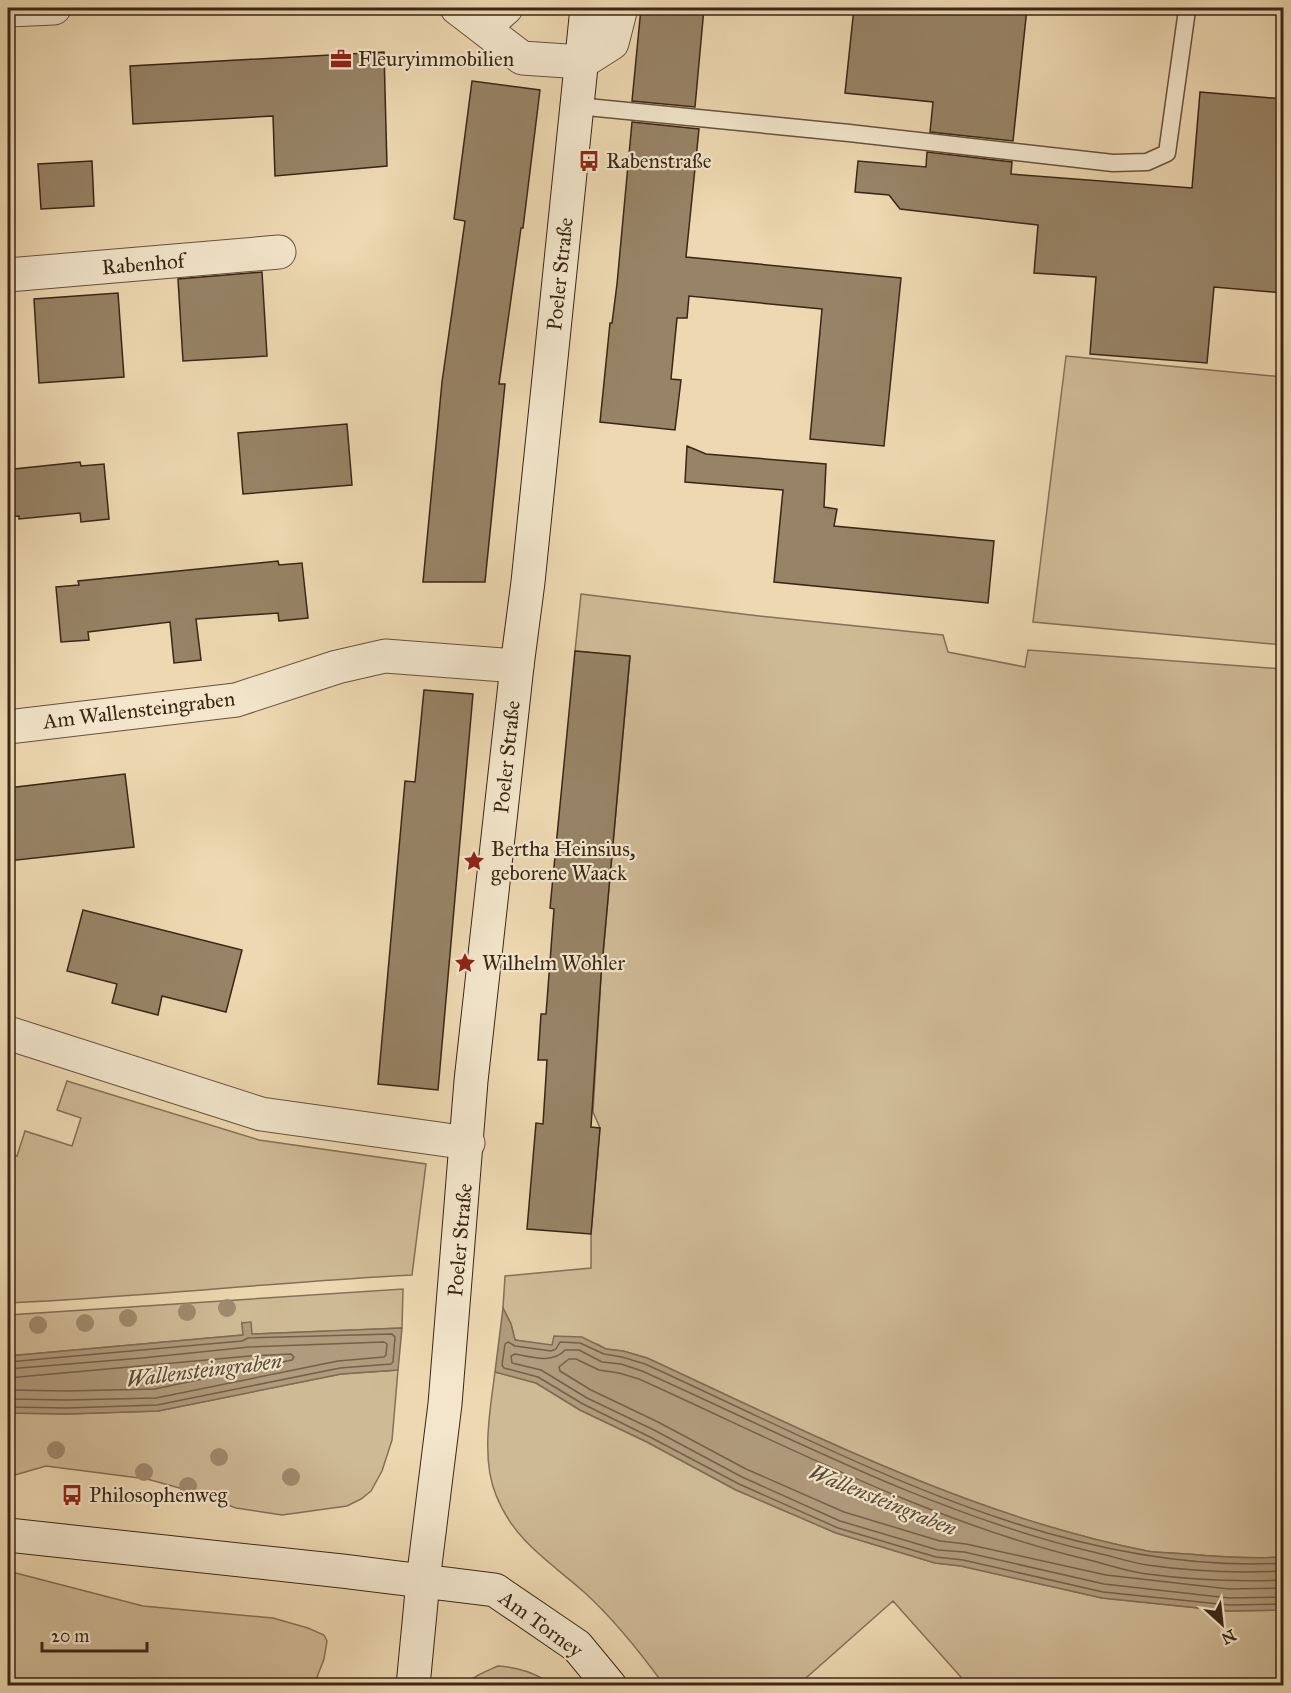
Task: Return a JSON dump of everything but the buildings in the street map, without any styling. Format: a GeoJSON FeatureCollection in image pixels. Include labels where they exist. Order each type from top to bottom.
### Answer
{"type":"FeatureCollection","features":[{"type":"Feature","properties":{"kind":"street"},"geometry":{"type":"LineString","coordinates":[[8,10],[54,8]]}},
{"type":"Feature","properties":{"kind":"street"},"geometry":{"type":"LineString","coordinates":[[457,8],[495,17],[522,58],[582,62],[612,43],[621,8]]}},
{"type":"Feature","properties":{"kind":"street","name":"Poeler Straße"},"geometry":{"type":"LineString","coordinates":[[413,1686],[423,1581],[445,1404],[468,1143],[471,1081],[528,582],[587,8]]}},
{"type":"Feature","properties":{"kind":"street","name":"Rabenhof"},"geometry":{"type":"LineString","coordinates":[[8,275],[279,252]]}},
{"type":"Feature","properties":{"kind":"street","name":"Am Wallensteingraben"},"geometry":{"type":"LineString","coordinates":[[8,727],[236,700],[337,667],[386,656],[517,666]]}},
{"type":"Feature","properties":{"kind":"street"},"geometry":{"type":"LineString","coordinates":[[8,1033],[261,1114],[468,1143]]}},
{"type":"Feature","properties":{"kind":"street"},"geometry":{"type":"LineString","coordinates":[[8,1535],[423,1581]]}},
{"type":"Feature","properties":{"kind":"street","name":"Am Torney"},"geometry":{"type":"LineString","coordinates":[[423,1581],[495,1590],[577,1646],[610,1686]]}},
{"type":"Feature","properties":{"kind":"lane"},"geometry":{"type":"LineString","coordinates":[[577,106],[860,134],[1113,163],[1147,162],[1167,153],[1187,10],[1182,8]]}},
{"type":"Feature","properties":{"kind":"shaded area"},"geometry":{"type":"Polygon","coordinates":[[[1066,356],[1283,377],[1283,645],[1033,622],[1066,356]]]}},
{"type":"Feature","properties":{"kind":"shaded area"},"geometry":{"type":"Polygon","coordinates":[[[581,594],[759,616],[943,635],[948,652],[1025,667],[1028,650],[1283,669],[1283,1557],[1259,1558],[1152,1552],[1081,1536],[1017,1517],[892,1470],[647,1358],[606,1349],[597,1344],[552,1346],[515,1340],[511,1324],[503,1308],[505,1276],[591,1268],[591,1234],[600,1128],[593,1112],[601,976],[630,657],[575,651],[581,594]]]}},
{"type":"Feature","properties":{"kind":"shaded area"},"geometry":{"type":"Polygon","coordinates":[[[67,1081],[259,1140],[426,1164],[412,1275],[8,1303],[8,1153],[17,1156],[25,1131],[72,1146],[81,1118],[57,1110],[67,1081]]]}},
{"type":"Feature","properties":{"kind":"shaded area"},"geometry":{"type":"Polygon","coordinates":[[[403,1289],[402,1328],[252,1334],[242,1323],[243,1335],[8,1356],[8,1315],[403,1289]]]}},
{"type":"Feature","properties":{"kind":"shaded area"},"geometry":{"type":"Polygon","coordinates":[[[398,1370],[392,1440],[382,1471],[371,1491],[347,1506],[282,1515],[236,1508],[194,1492],[147,1479],[46,1466],[8,1477],[8,1413],[158,1411],[341,1374],[398,1370]]]}},
{"type":"Feature","properties":{"kind":"shaded area"},"geometry":{"type":"Polygon","coordinates":[[[495,1372],[536,1383],[580,1410],[647,1442],[736,1490],[836,1533],[935,1563],[961,1566],[1102,1598],[1228,1611],[1283,1610],[1283,1685],[968,1685],[893,1601],[798,1685],[664,1685],[606,1614],[523,1538],[504,1511],[491,1481],[489,1466],[489,1418],[495,1372]]]}},
{"type":"Feature","properties":{"kind":"shaded area"},"geometry":{"type":"Polygon","coordinates":[[[8,1571],[143,1606],[273,1618],[324,1635],[327,1641],[324,1659],[314,1685],[8,1685],[8,1571]]]}},
{"type":"Feature","properties":{"kind":"shaded area"},"geometry":{"type":"Polygon","coordinates":[[[498,1666],[528,1672],[554,1685],[467,1685],[477,1676],[498,1666]]]}},
{"type":"Feature","properties":{"kind":"water","name":"Wallensteingraben"},"geometry":{"type":"Polygon","coordinates":[[[503,1308],[511,1324],[515,1340],[552,1345],[554,1336],[582,1337],[606,1349],[647,1358],[892,1470],[1017,1517],[1081,1536],[1147,1551],[1236,1557],[1283,1557],[1283,1610],[1228,1611],[1102,1598],[961,1566],[935,1563],[836,1533],[736,1490],[647,1442],[580,1410],[536,1383],[495,1372],[503,1308]]]}},
{"type":"Feature","properties":{"kind":"water","name":"Wallensteingraben"},"geometry":{"type":"Polygon","coordinates":[[[251,1322],[252,1334],[402,1328],[398,1370],[341,1374],[158,1411],[8,1413],[8,1356],[243,1335],[242,1323],[251,1322]]]}},
{"type":"Feature","properties":{"kind":"place","name":"Fleuryimmobilien"},"geometry":{"type":"Point","coordinates":[341,59]}},
{"type":"Feature","properties":{"kind":"place","name":"Rabenstraße"},"geometry":{"type":"Point","coordinates":[589,161]}},
{"type":"Feature","properties":{"kind":"place","name":"Bertha Heinsius, geborene Waack"},"geometry":{"type":"Point","coordinates":[474,861]}},
{"type":"Feature","properties":{"kind":"place","name":"Wilhelm Wohler"},"geometry":{"type":"Point","coordinates":[465,963]}},
{"type":"Feature","properties":{"kind":"place","name":"Philosophenweg"},"geometry":{"type":"Point","coordinates":[72,1495]}}]}
